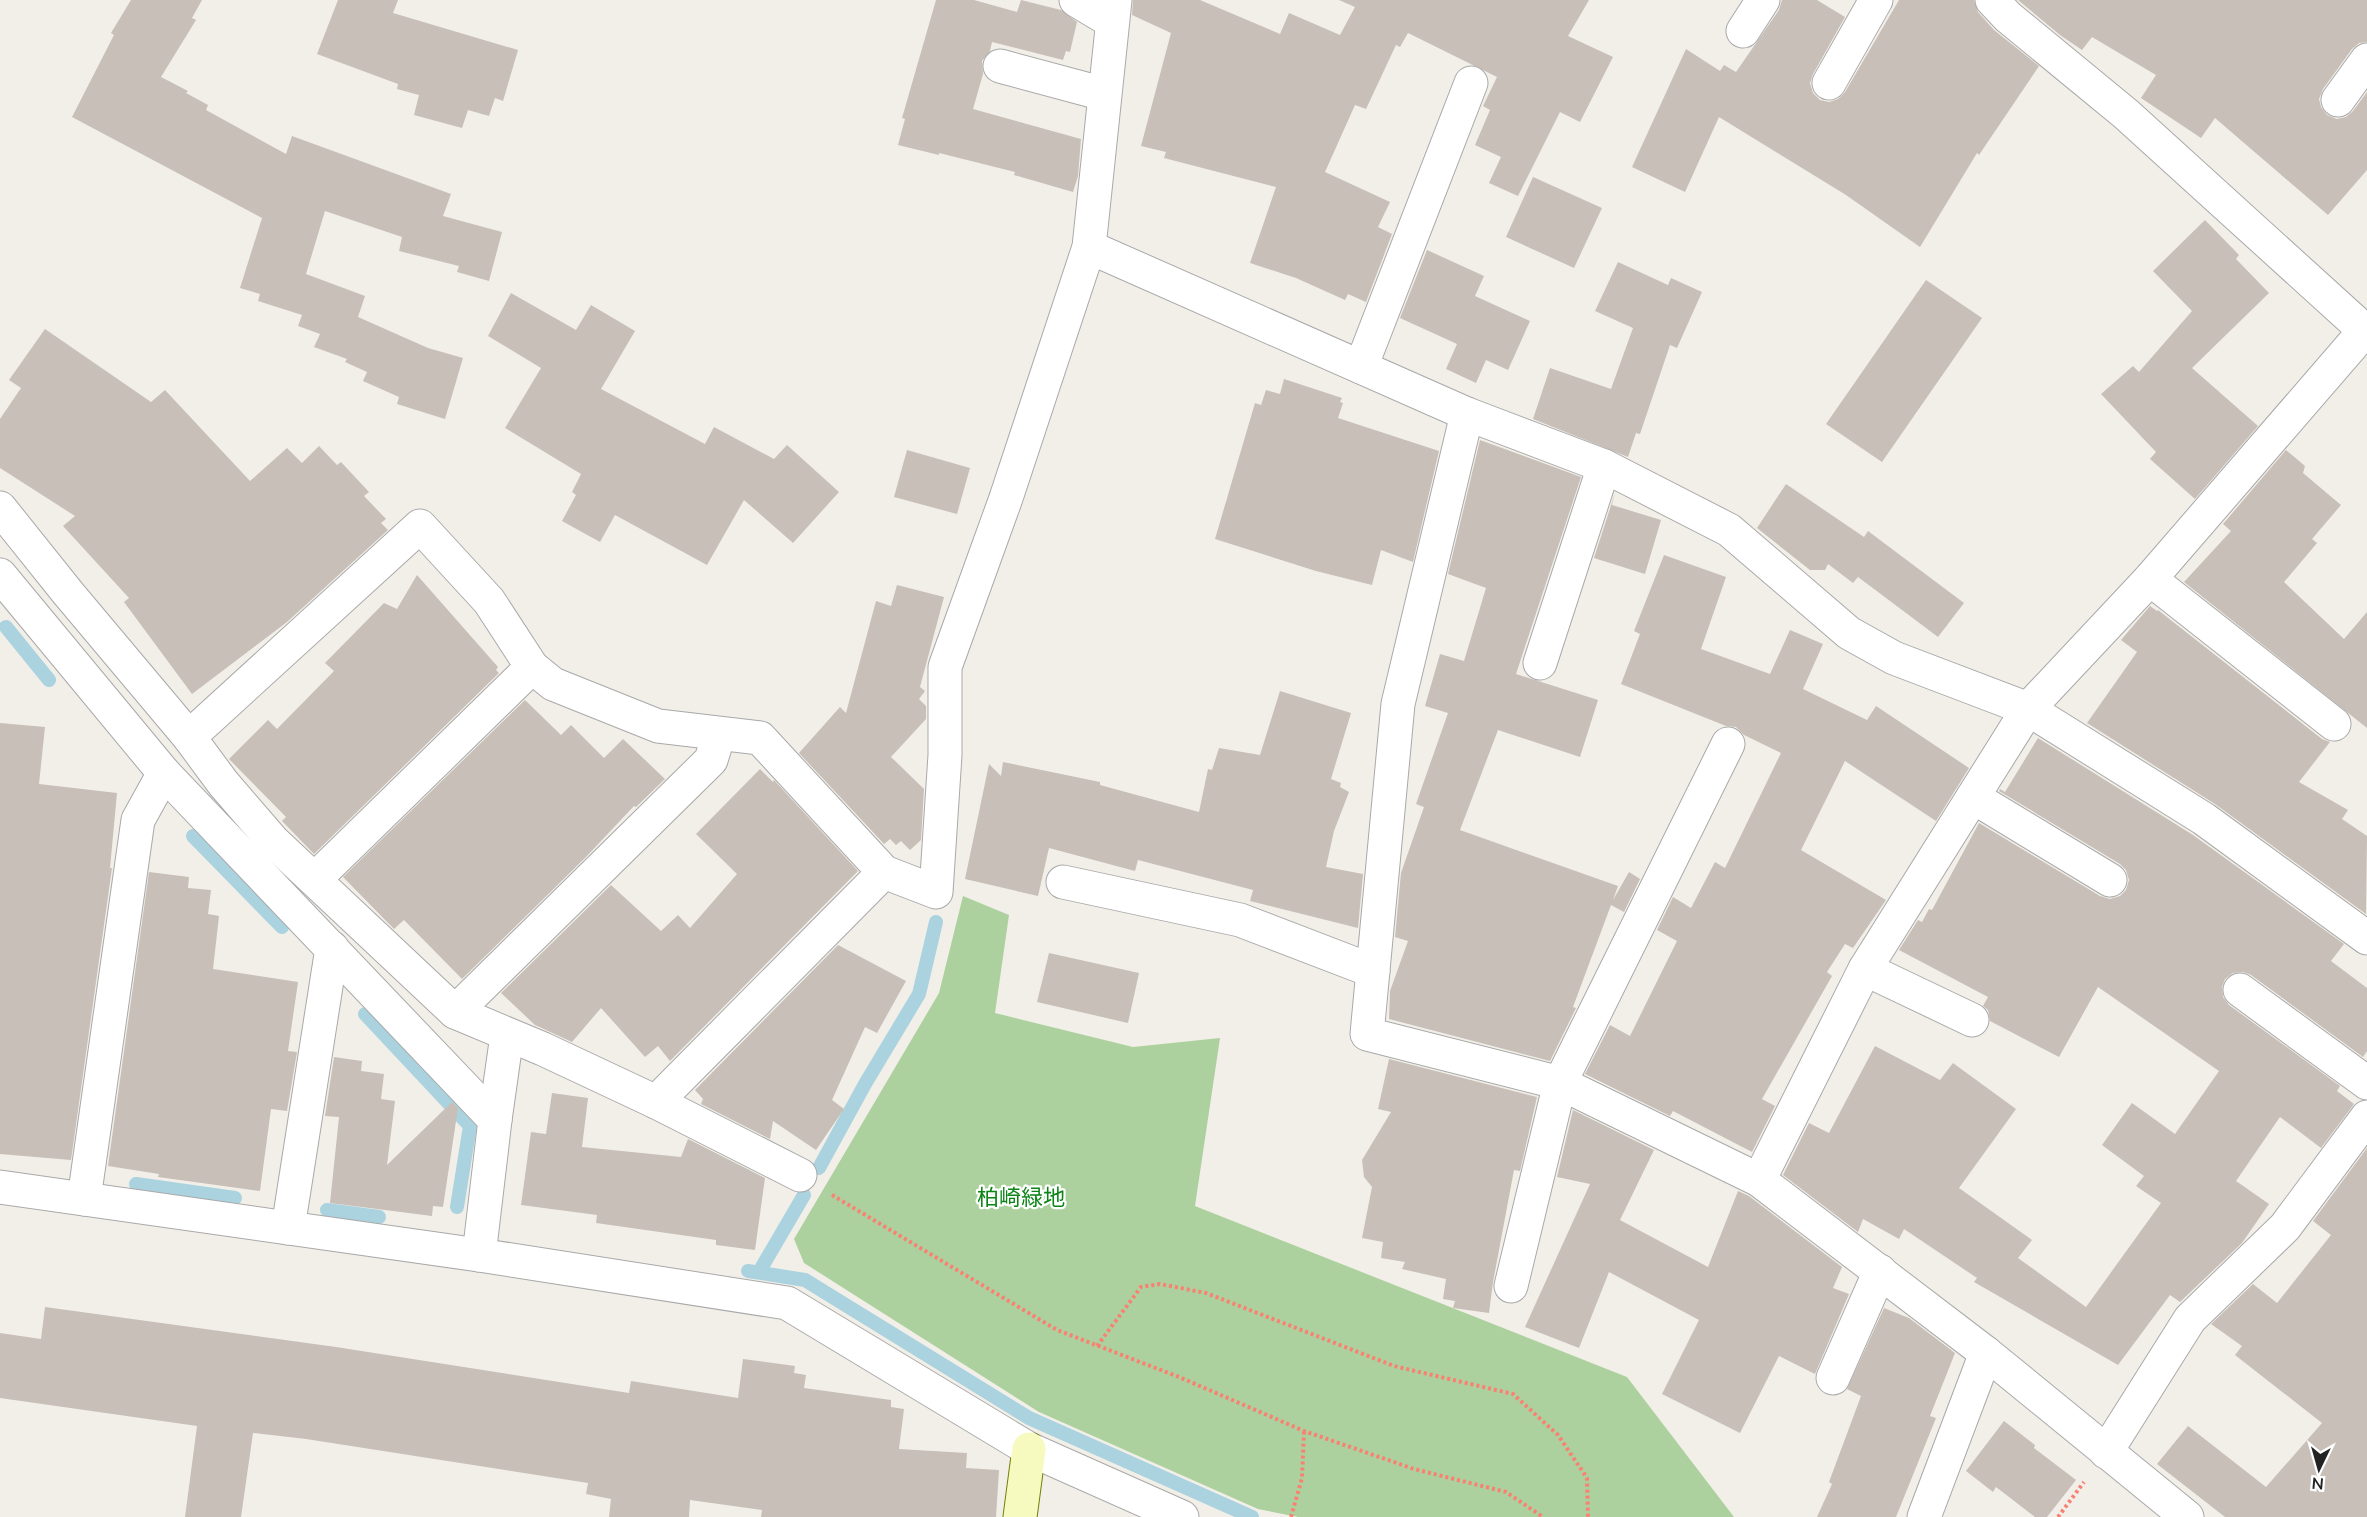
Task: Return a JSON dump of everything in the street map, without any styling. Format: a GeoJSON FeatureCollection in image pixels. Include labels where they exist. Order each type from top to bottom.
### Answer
{"type":"FeatureCollection","features":[{"type":"Feature","properties":{"kind":"street"},"geometry":{"type":"LineString","coordinates":[[189,737],[420,526],[489,601],[532,666],[553,684],[658,726],[760,738],[884,872],[936,892],[945,755],[945,667],[1006,498],[1089,247],[1113,11],[1076,0]]}},
{"type":"Feature","properties":{"kind":"street"},"geometry":{"type":"LineString","coordinates":[[1743,31],[1763,0]]}},
{"type":"Feature","properties":{"kind":"street"},"geometry":{"type":"LineString","coordinates":[[1829,83],[1876,0]]}},
{"type":"Feature","properties":{"kind":"street"},"geometry":{"type":"LineString","coordinates":[[1759,1180],[1865,969],[2028,709],[2150,579],[2366,329],[2126,114],[2008,17],[1992,0]]}},
{"type":"Feature","properties":{"kind":"street"},"geometry":{"type":"LineString","coordinates":[[2337,100],[2367,60]]}},
{"type":"Feature","properties":{"kind":"street"},"geometry":{"type":"LineString","coordinates":[[1000,66],[1104,94]]}},
{"type":"Feature","properties":{"kind":"street"},"geometry":{"type":"LineString","coordinates":[[1361,367],[1471,83]]}},
{"type":"Feature","properties":{"kind":"street"},"geometry":{"type":"LineString","coordinates":[[1089,247],[1467,414],[1604,466],[1729,530],[1849,633],[1894,658],[2028,709],[2204,819],[2367,938]]}},
{"type":"Feature","properties":{"kind":"street"},"geometry":{"type":"LineString","coordinates":[[1467,414],[1398,704],[1367,1034],[1560,1083],[1759,1180],[1986,1353],[2187,1517]]}},
{"type":"Feature","properties":{"kind":"street"},"geometry":{"type":"LineString","coordinates":[[1540,663],[1604,466]]}},
{"type":"Feature","properties":{"kind":"street"},"geometry":{"type":"LineString","coordinates":[[0,508],[189,737],[223,783],[273,841],[455,1012],[543,1049],[656,1102],[800,1175]]}},
{"type":"Feature","properties":{"kind":"street"},"geometry":{"type":"LineString","coordinates":[[0,575],[164,773],[495,1120]]}},
{"type":"Feature","properties":{"kind":"street"},"geometry":{"type":"LineString","coordinates":[[2150,579],[2334,724]]}},
{"type":"Feature","properties":{"kind":"street"},"geometry":{"type":"LineString","coordinates":[[315,879],[532,666]]}},
{"type":"Feature","properties":{"kind":"street"},"geometry":{"type":"LineString","coordinates":[[455,1012],[711,760],[719,734]]}},
{"type":"Feature","properties":{"kind":"street"},"geometry":{"type":"LineString","coordinates":[[1511,1286],[1560,1083],[1728,744]]}},
{"type":"Feature","properties":{"kind":"street"},"geometry":{"type":"LineString","coordinates":[[84,1199],[138,820],[164,773]]}},
{"type":"Feature","properties":{"kind":"street"},"geometry":{"type":"LineString","coordinates":[[1973,797],[2110,880]]}},
{"type":"Feature","properties":{"kind":"street"},"geometry":{"type":"LineString","coordinates":[[656,1102],[884,872]]}},
{"type":"Feature","properties":{"kind":"street"},"geometry":{"type":"LineString","coordinates":[[1063,882],[1240,920],[1373,971]]}},
{"type":"Feature","properties":{"kind":"street"},"geometry":{"type":"LineString","coordinates":[[288,1228],[332,948]]}},
{"type":"Feature","properties":{"kind":"street"},"geometry":{"type":"LineString","coordinates":[[1865,969],[1972,1020]]}},
{"type":"Feature","properties":{"kind":"street"},"geometry":{"type":"LineString","coordinates":[[2240,990],[2367,1083]]}},
{"type":"Feature","properties":{"kind":"street"},"geometry":{"type":"LineString","coordinates":[[479,1255],[507,1035]]}},
{"type":"Feature","properties":{"kind":"street"},"geometry":{"type":"LineString","coordinates":[[2106,1452],[2190,1319],[2284,1227],[2367,1117]]}},
{"type":"Feature","properties":{"kind":"street"},"geometry":{"type":"LineString","coordinates":[[0,1187],[479,1255],[788,1303],[1029,1449],[1182,1517]]}},
{"type":"Feature","properties":{"kind":"street"},"geometry":{"type":"LineString","coordinates":[[1833,1378],[1880,1271]]}},
{"type":"Feature","properties":{"kind":"street"},"geometry":{"type":"LineString","coordinates":[[1924,1517],[1986,1353]]}},
{"type":"Feature","properties":{"kind":"street"},"geometry":{"type":"LineString","coordinates":[[1020,1517],[1029,1449]]}},
{"type":"Feature","properties":{"kind":"path"},"geometry":{"type":"LineString","coordinates":[[800,1175],[1057,1330],[1304,1431],[1414,1469],[1506,1492],[1544,1517]]}},
{"type":"Feature","properties":{"kind":"path"},"geometry":{"type":"LineString","coordinates":[[1097,1346],[1141,1287],[1160,1284],[1206,1293],[1394,1366],[1513,1394],[1558,1435],[1587,1478],[1588,1517]]}},
{"type":"Feature","properties":{"kind":"path"},"geometry":{"type":"LineString","coordinates":[[1291,1517],[1302,1478],[1304,1431]]}},
{"type":"Feature","properties":{"kind":"green space","name":"柏崎緑地"},"geometry":{"type":"Polygon","coordinates":[[[963,896],[1009,915],[995,1013],[1133,1047],[1220,1038],[1195,1206],[1627,1377],[1734,1517],[1298,1517],[1258,1509],[1039,1412],[804,1263],[794,1239],[939,993],[963,896]]]}},
{"type":"Feature","properties":{"kind":"building"},"geometry":{"type":"Polygon","coordinates":[[[131,0],[202,0],[192,18],[196,20],[161,77],[208,105],[206,110],[286,154],[292,136],[451,194],[443,216],[502,232],[489,281],[457,272],[459,266],[399,251],[402,237],[325,211],[306,274],[365,296],[358,317],[428,348],[463,358],[445,419],[397,404],[399,397],[363,381],[367,372],[345,362],[347,359],[314,347],[320,334],[298,326],[302,315],[258,301],[260,294],[240,288],[262,218],[72,117],[114,35],[111,33],[131,0]]]}},
{"type":"Feature","properties":{"kind":"building"},"geometry":{"type":"Polygon","coordinates":[[[338,0],[398,0],[393,13],[518,50],[503,101],[495,98],[489,116],[468,110],[462,128],[414,115],[419,95],[397,89],[398,84],[317,54],[338,0]]]}},
{"type":"Feature","properties":{"kind":"building"},"geometry":{"type":"Polygon","coordinates":[[[936,0],[974,0],[1017,12],[1021,0],[1061,10],[1077,22],[1070,52],[1066,51],[1063,60],[992,42],[990,51],[982,61],[983,74],[973,109],[1081,139],[1078,176],[1073,192],[1014,175],[1015,172],[898,145],[905,119],[902,118],[936,0]]]}},
{"type":"Feature","properties":{"kind":"building"},"geometry":{"type":"Polygon","coordinates":[[[1133,0],[1200,0],[1280,34],[1289,13],[1340,35],[1355,7],[1339,0],[1589,0],[1568,36],[1613,57],[1580,122],[1560,112],[1518,196],[1489,183],[1501,157],[1475,145],[1490,110],[1483,106],[1497,77],[1408,33],[1400,47],[1396,45],[1366,109],[1355,105],[1325,172],[1390,202],[1378,227],[1392,234],[1366,302],[1348,294],[1345,300],[1296,278],[1250,263],[1276,187],[1164,158],[1166,152],[1141,146],[1171,33],[1132,15],[1133,0]]]}},
{"type":"Feature","properties":{"kind":"building"},"geometry":{"type":"Polygon","coordinates":[[[1782,0],[1817,0],[1845,17],[1810,83],[1813,93],[1820,100],[1829,102],[1838,99],[1845,92],[1899,0],[1974,0],[1978,12],[1994,30],[2039,66],[1979,155],[1977,153],[1920,247],[1846,195],[1719,117],[1685,192],[1632,167],[1686,49],[1720,71],[1724,65],[1736,72],[1779,10],[1782,0]]]}},
{"type":"Feature","properties":{"kind":"building"},"geometry":{"type":"Polygon","coordinates":[[[2018,0],[2367,0],[2367,42],[2359,43],[2352,49],[2323,89],[2319,99],[2327,115],[2337,119],[2346,117],[2353,111],[2367,92],[2367,170],[2328,215],[2215,118],[2201,138],[2141,98],[2156,75],[2092,37],[2082,50],[2018,0]]]}},
{"type":"Feature","properties":{"kind":"building"},"geometry":{"type":"Polygon","coordinates":[[[1533,177],[1602,208],[1574,268],[1506,237],[1533,177]]]}},
{"type":"Feature","properties":{"kind":"building"},"geometry":{"type":"Polygon","coordinates":[[[2205,220],[2239,255],[2236,259],[2269,293],[2192,368],[2258,426],[2195,499],[2150,459],[2156,452],[2101,394],[2133,366],[2139,372],[2192,311],[2153,271],[2205,220]]]}},
{"type":"Feature","properties":{"kind":"building"},"geometry":{"type":"Polygon","coordinates":[[[1427,250],[1484,276],[1475,296],[1530,321],[1508,370],[1486,360],[1476,383],[1446,369],[1457,344],[1400,318],[1427,250]]]}},
{"type":"Feature","properties":{"kind":"building"},"geometry":{"type":"Polygon","coordinates":[[[1618,262],[1668,285],[1671,278],[1702,292],[1677,348],[1670,345],[1640,434],[1636,433],[1628,457],[1533,419],[1550,368],[1611,389],[1633,328],[1595,311],[1618,262]]]}},
{"type":"Feature","properties":{"kind":"building"},"geometry":{"type":"Polygon","coordinates":[[[1926,280],[1982,318],[1882,462],[1826,424],[1926,280]]]}},
{"type":"Feature","properties":{"kind":"building"},"geometry":{"type":"Polygon","coordinates":[[[511,293],[576,330],[591,305],[635,331],[601,389],[705,444],[714,427],[774,459],[787,445],[839,492],[793,543],[744,500],[707,565],[615,515],[600,542],[562,521],[576,495],[572,492],[581,474],[505,428],[541,368],[488,336],[511,293]]]}},
{"type":"Feature","properties":{"kind":"building"},"geometry":{"type":"Polygon","coordinates":[[[45,329],[151,402],[165,390],[250,481],[287,448],[302,463],[319,446],[337,465],[341,462],[369,492],[364,496],[386,519],[381,523],[388,530],[287,622],[192,694],[124,602],[129,598],[63,526],[75,516],[0,468],[0,419],[21,388],[9,380],[45,329]]]}},
{"type":"Feature","properties":{"kind":"building"},"geometry":{"type":"Polygon","coordinates":[[[1284,379],[1342,398],[1340,402],[1343,403],[1338,418],[1439,451],[1413,562],[1381,550],[1372,585],[1316,571],[1215,539],[1255,403],[1261,405],[1266,390],[1280,394],[1284,379]]]}},
{"type":"Feature","properties":{"kind":"building"},"geometry":{"type":"Polygon","coordinates":[[[1480,440],[1581,477],[1516,674],[1598,700],[1580,757],[1498,730],[1460,830],[1618,886],[1613,900],[1629,872],[1640,879],[1624,912],[1611,905],[1573,1007],[1576,1008],[1550,1061],[1389,1019],[1390,991],[1408,941],[1395,937],[1401,873],[1424,807],[1416,804],[1448,713],[1425,706],[1440,654],[1464,661],[1486,588],[1448,574],[1480,440]]]}},
{"type":"Feature","properties":{"kind":"building"},"geometry":{"type":"Polygon","coordinates":[[[907,450],[970,468],[957,514],[894,497],[907,450]]]}},
{"type":"Feature","properties":{"kind":"building"},"geometry":{"type":"Polygon","coordinates":[[[2286,450],[2305,466],[2303,473],[2341,505],[2312,539],[2317,543],[2284,582],[2344,639],[2367,612],[2367,728],[2184,582],[2231,531],[2223,524],[2286,450]]]}},
{"type":"Feature","properties":{"kind":"building"},"geometry":{"type":"Polygon","coordinates":[[[1786,484],[1864,537],[1868,531],[1964,603],[1938,637],[1858,577],[1853,583],[1828,564],[1825,570],[1810,570],[1757,528],[1786,484]]]}},
{"type":"Feature","properties":{"kind":"building"},"geometry":{"type":"Polygon","coordinates":[[[1615,493],[1612,505],[1661,520],[1645,574],[1594,558],[1615,493]]]}},
{"type":"Feature","properties":{"kind":"building"},"geometry":{"type":"Polygon","coordinates":[[[1664,555],[1726,577],[1701,649],[1770,674],[1790,630],[1823,644],[1803,689],[1867,720],[1876,706],[1969,768],[1936,821],[1845,761],[1801,850],[1886,900],[1853,948],[1845,944],[1827,972],[1832,976],[1762,1099],[1775,1106],[1752,1152],[1673,1111],[1670,1116],[1585,1074],[1610,1025],[1630,1036],[1677,941],[1657,930],[1673,897],[1691,908],[1715,862],[1725,868],[1781,753],[1744,735],[1736,727],[1726,726],[1621,684],[1640,634],[1634,631],[1664,555]]]}},
{"type":"Feature","properties":{"kind":"building"},"geometry":{"type":"Polygon","coordinates":[[[417,575],[498,667],[496,670],[499,673],[314,854],[282,821],[286,817],[229,759],[268,720],[277,729],[334,671],[325,663],[384,603],[397,609],[417,575]]]}},
{"type":"Feature","properties":{"kind":"building"},"geometry":{"type":"Polygon","coordinates":[[[897,585],[944,597],[920,687],[925,691],[919,699],[926,706],[926,719],[891,757],[924,789],[921,840],[910,850],[901,841],[896,845],[890,839],[884,844],[799,753],[840,707],[846,713],[876,601],[891,606],[897,585]]]}},
{"type":"Feature","properties":{"kind":"building"},"geometry":{"type":"Polygon","coordinates":[[[2150,606],[2322,739],[2330,742],[2299,782],[2348,810],[2342,819],[2367,836],[2366,914],[2215,804],[2087,723],[2137,652],[2121,640],[2150,606]]]}},
{"type":"Feature","properties":{"kind":"building"},"geometry":{"type":"Polygon","coordinates":[[[1280,691],[1351,713],[1331,779],[1341,783],[1340,787],[1349,792],[1334,831],[1326,867],[1363,874],[1358,928],[1250,901],[1253,890],[1138,860],[1135,871],[1049,848],[1038,896],[965,879],[989,764],[1001,776],[1003,762],[1100,782],[1100,785],[1199,812],[1208,769],[1212,770],[1219,748],[1260,755],[1280,691]]]}},
{"type":"Feature","properties":{"kind":"building"},"geometry":{"type":"Polygon","coordinates":[[[525,700],[561,735],[571,725],[604,758],[623,739],[665,779],[636,807],[634,806],[586,857],[462,979],[404,920],[394,929],[343,877],[525,700]]]}},
{"type":"Feature","properties":{"kind":"building"},"geometry":{"type":"Polygon","coordinates":[[[0,723],[45,727],[39,784],[117,793],[110,868],[112,868],[71,1160],[0,1154],[0,723]]]}},
{"type":"Feature","properties":{"kind":"building"},"geometry":{"type":"Polygon","coordinates":[[[2038,738],[2193,835],[2344,944],[2331,961],[2367,988],[2367,1051],[2363,1057],[2251,975],[2243,972],[2233,973],[2225,979],[2222,987],[2223,997],[2229,1005],[2340,1086],[2337,1091],[2354,1104],[2321,1148],[2280,1117],[2236,1181],[2269,1204],[2242,1243],[2180,1302],[2170,1295],[2118,1365],[1974,1282],[1977,1278],[1904,1229],[1899,1239],[1863,1219],[1858,1232],[1783,1175],[1809,1123],[1829,1133],[1875,1046],[1940,1080],[1953,1063],[2016,1109],[1959,1188],[2032,1240],[2018,1258],[2086,1307],[2161,1203],[2136,1186],[2144,1176],[2102,1145],[2132,1103],[2175,1134],[2219,1071],[2098,987],[2059,1057],[1990,1021],[1988,1010],[1983,1006],[1988,997],[1899,950],[1918,920],[1922,922],[1929,909],[1932,910],[1979,823],[2100,896],[2110,899],[2120,896],[2126,890],[2129,880],[2126,870],[2120,864],[1999,791],[2000,789],[2005,792],[2038,738]]]}},
{"type":"Feature","properties":{"kind":"building"},"geometry":{"type":"Polygon","coordinates":[[[760,769],[773,782],[774,780],[858,871],[670,1061],[658,1046],[645,1057],[601,1008],[572,1042],[535,1025],[501,993],[611,885],[661,931],[678,915],[690,928],[737,874],[696,834],[760,769]]]}},
{"type":"Feature","properties":{"kind":"building"},"geometry":{"type":"Polygon","coordinates":[[[149,872],[189,877],[188,888],[211,890],[208,914],[219,916],[213,969],[298,982],[288,1051],[297,1052],[287,1111],[271,1109],[260,1191],[158,1177],[159,1174],[108,1166],[149,872]]]}},
{"type":"Feature","properties":{"kind":"building"},"geometry":{"type":"Polygon","coordinates":[[[838,945],[906,981],[877,1033],[865,1027],[832,1100],[844,1109],[816,1150],[773,1121],[770,1139],[701,1104],[703,1099],[695,1090],[838,945]]]}},
{"type":"Feature","properties":{"kind":"building"},"geometry":{"type":"Polygon","coordinates":[[[1049,953],[1139,973],[1128,1023],[1037,1002],[1049,953]]]}},
{"type":"Feature","properties":{"kind":"building"},"geometry":{"type":"Polygon","coordinates":[[[334,1057],[362,1061],[361,1071],[384,1074],[381,1099],[395,1101],[387,1165],[452,1102],[458,1108],[443,1207],[433,1206],[432,1216],[330,1203],[339,1117],[325,1116],[334,1057]]]}},
{"type":"Feature","properties":{"kind":"building"},"geometry":{"type":"Polygon","coordinates":[[[1389,1059],[1537,1097],[1520,1171],[1514,1170],[1489,1313],[1453,1308],[1455,1301],[1443,1299],[1446,1279],[1402,1269],[1405,1262],[1381,1258],[1383,1242],[1362,1238],[1372,1187],[1364,1177],[1362,1160],[1391,1112],[1378,1109],[1389,1059]]]}},
{"type":"Feature","properties":{"kind":"building"},"geometry":{"type":"Polygon","coordinates":[[[552,1093],[588,1098],[582,1147],[681,1157],[688,1139],[765,1178],[755,1250],[716,1245],[716,1240],[596,1223],[597,1215],[521,1205],[531,1132],[546,1134],[552,1093]]]}},
{"type":"Feature","properties":{"kind":"building"},"geometry":{"type":"Polygon","coordinates":[[[1573,1110],[1654,1150],[1620,1220],[1708,1267],[1738,1191],[1749,1196],[1842,1267],[1833,1288],[1849,1294],[1815,1374],[1779,1356],[1740,1433],[1662,1394],[1699,1320],[1609,1272],[1579,1348],[1525,1327],[1590,1184],[1557,1177],[1573,1110]]]}},
{"type":"Feature","properties":{"kind":"building"},"geometry":{"type":"Polygon","coordinates":[[[2367,1148],[2367,1517],[2225,1517],[2157,1464],[2188,1426],[2266,1487],[2322,1423],[2235,1355],[2242,1346],[2211,1324],[2253,1284],[2277,1303],[2331,1235],[2313,1221],[2367,1148]]]}},
{"type":"Feature","properties":{"kind":"building"},"geometry":{"type":"Polygon","coordinates":[[[45,1307],[336,1347],[629,1393],[631,1381],[738,1398],[743,1359],[795,1366],[794,1373],[806,1375],[804,1388],[891,1400],[891,1407],[904,1409],[899,1449],[967,1453],[966,1468],[999,1470],[996,1517],[761,1517],[762,1510],[690,1500],[689,1517],[609,1517],[611,1499],[586,1494],[588,1483],[306,1439],[253,1433],[241,1517],[185,1517],[197,1426],[0,1398],[0,1333],[41,1339],[45,1307]]]}},
{"type":"Feature","properties":{"kind":"building"},"geometry":{"type":"Polygon","coordinates":[[[1884,1308],[1909,1318],[1955,1353],[1930,1416],[1936,1418],[1896,1517],[1817,1517],[1832,1484],[1829,1482],[1861,1396],[1847,1389],[1884,1308]]]}},
{"type":"Feature","properties":{"kind":"building"},"geometry":{"type":"Polygon","coordinates":[[[2004,1421],[2035,1445],[2034,1448],[2076,1480],[2047,1517],[2035,1517],[1996,1487],[1993,1492],[1966,1471],[2004,1421]]]}},
{"type":"Feature","properties":{"kind":"waterway"},"geometry":{"type":"LineString","coordinates":[[6,627],[49,680]]}},
{"type":"Feature","properties":{"kind":"waterway"},"geometry":{"type":"LineString","coordinates":[[193,836],[282,927]]}},
{"type":"Feature","properties":{"kind":"waterway"},"geometry":{"type":"LineString","coordinates":[[819,1168],[865,1084],[919,994],[936,922]]}},
{"type":"Feature","properties":{"kind":"waterway"},"geometry":{"type":"LineString","coordinates":[[365,1014],[470,1126],[457,1207]]}},
{"type":"Feature","properties":{"kind":"waterway"},"geometry":{"type":"LineString","coordinates":[[136,1184],[235,1198]]}},
{"type":"Feature","properties":{"kind":"waterway"},"geometry":{"type":"LineString","coordinates":[[759,1272],[804,1195]]}},
{"type":"Feature","properties":{"kind":"waterway"},"geometry":{"type":"LineString","coordinates":[[327,1210],[379,1217]]}},
{"type":"Feature","properties":{"kind":"waterway"},"geometry":{"type":"LineString","coordinates":[[748,1271],[805,1280],[1029,1418],[1252,1517]]}}]}
